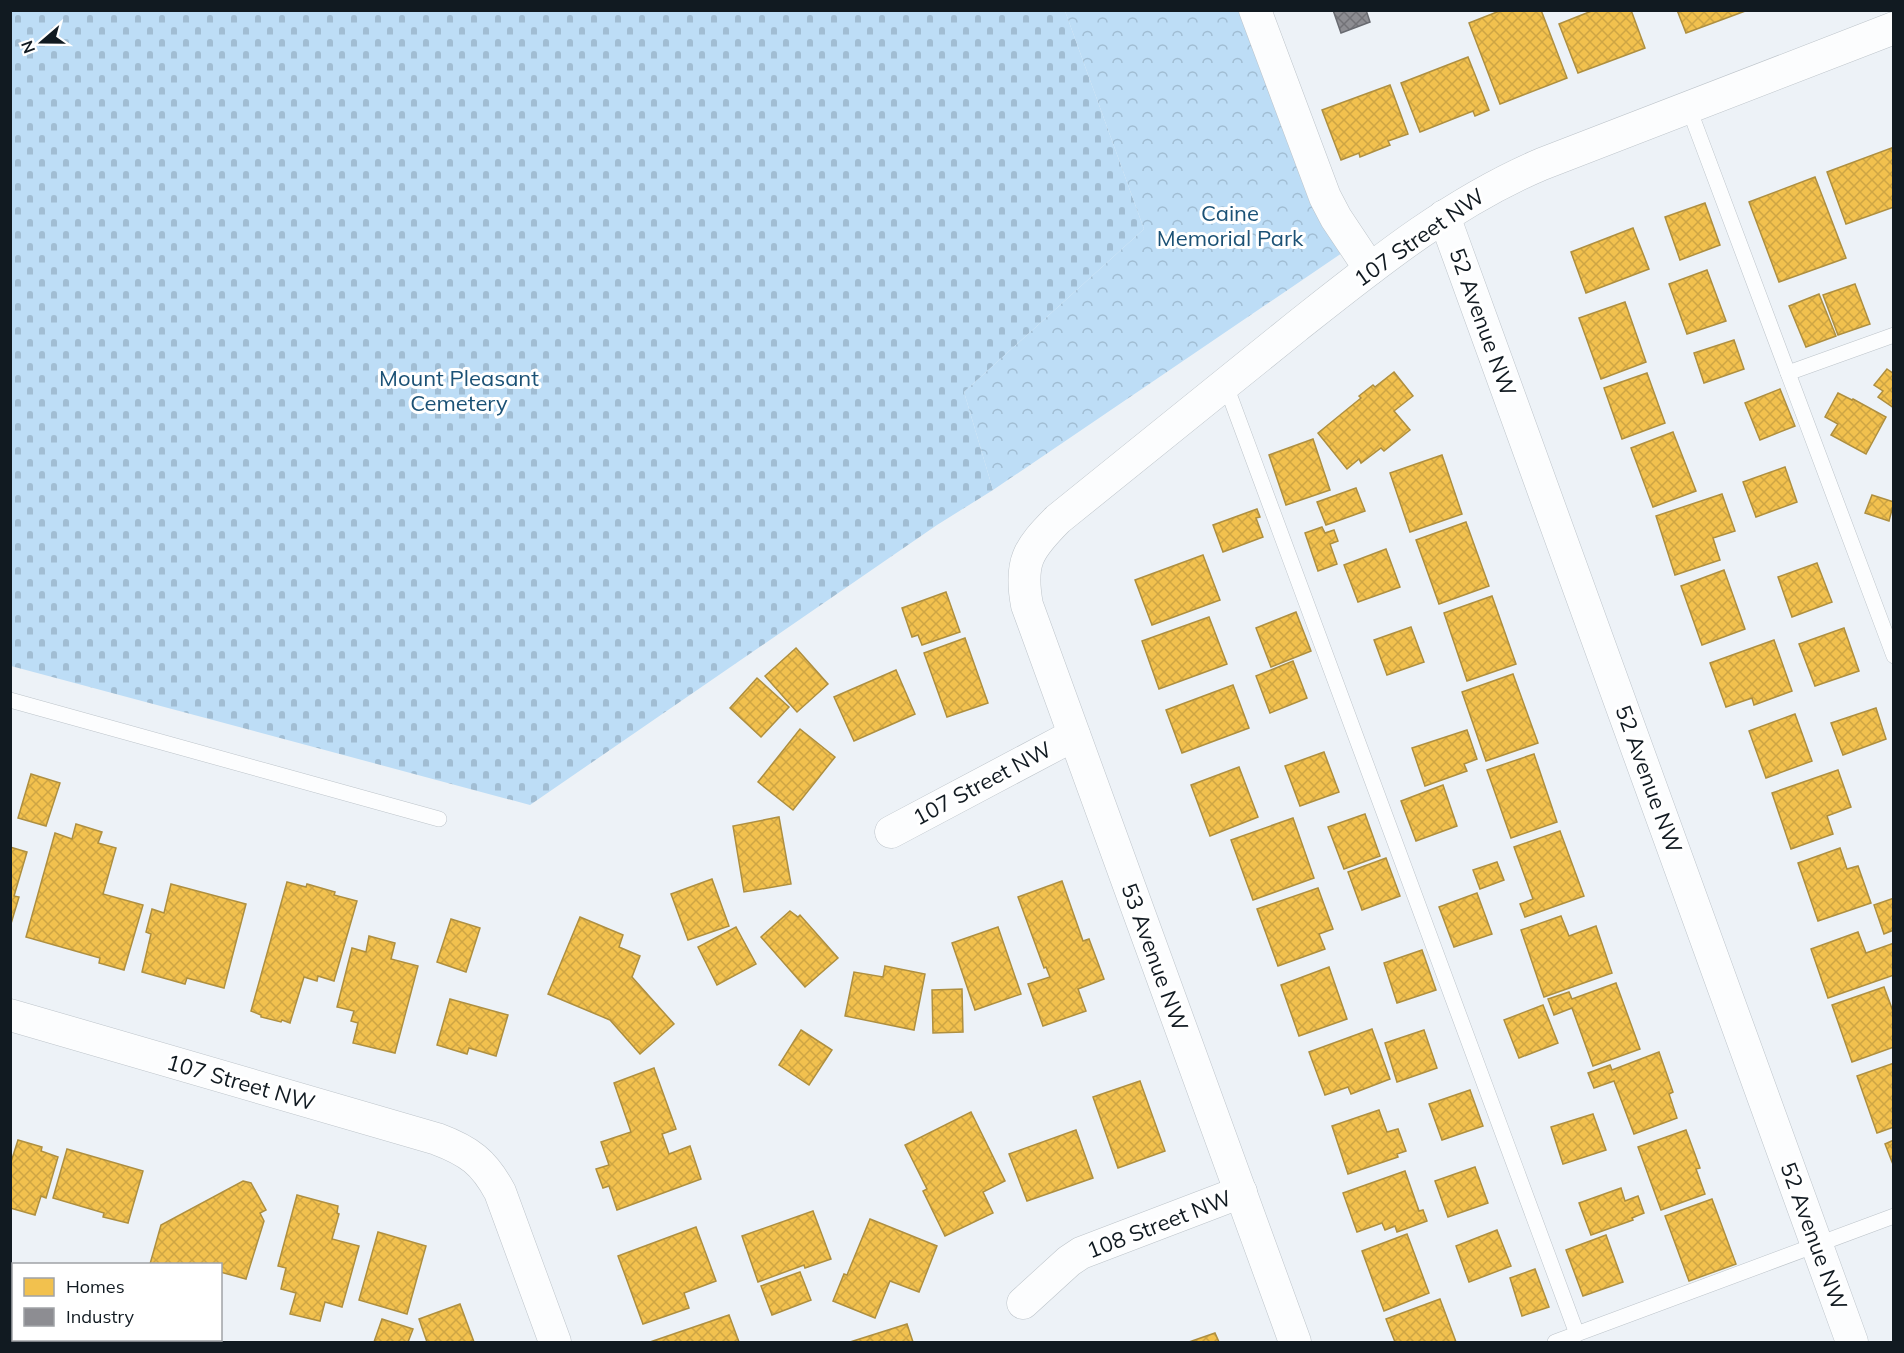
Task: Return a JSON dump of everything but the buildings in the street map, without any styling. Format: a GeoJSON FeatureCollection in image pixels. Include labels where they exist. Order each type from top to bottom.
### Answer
{"type":"FeatureCollection","features":[{"type":"Feature","properties":{"kind":"street"},"geometry":{"type":"LineString","coordinates":[[1256,10],[1325,197],[1336,218],[1370,269]]}},
{"type":"Feature","properties":{"kind":"street","name":"107 Street NW"},"geometry":{"type":"LineString","coordinates":[[1023,570],[1034,545],[1058,519],[1370,269],[1444,216],[1515,175],[1893,28]]}},
{"type":"Feature","properties":{"kind":"street","name":"52 Avenue NW"},"geometry":{"type":"LineString","coordinates":[[1444,216],[1852,1342]]}},
{"type":"Feature","properties":{"kind":"street","name":"53 Avenue NW"},"geometry":{"type":"LineString","coordinates":[[1023,570],[1027,605],[1295,1342]]}},
{"type":"Feature","properties":{"kind":"street","name":"107 Street NW"},"geometry":{"type":"LineString","coordinates":[[891,832],[1074,735]]}},
{"type":"Feature","properties":{"kind":"street","name":"107 Street NW"},"geometry":{"type":"LineString","coordinates":[[10,1015],[437,1139],[470,1154],[492,1177],[500,1192],[555,1342]]}},
{"type":"Feature","properties":{"kind":"street","name":"108 Street NW"},"geometry":{"type":"LineString","coordinates":[[1023,1303],[1081,1253],[1241,1192]]}},
{"type":"Feature","properties":{"kind":"lane"},"geometry":{"type":"LineString","coordinates":[[1688,106],[1893,656]]}},
{"type":"Feature","properties":{"kind":"lane"},"geometry":{"type":"LineString","coordinates":[[1788,373],[1893,335]]}},
{"type":"Feature","properties":{"kind":"lane"},"geometry":{"type":"LineString","coordinates":[[1225,383],[1577,1334]]}},
{"type":"Feature","properties":{"kind":"lane"},"geometry":{"type":"LineString","coordinates":[[10,700],[439,819]]}},
{"type":"Feature","properties":{"kind":"lane"},"geometry":{"type":"LineString","coordinates":[[1555,1342],[1893,1216]]}},
{"type":"Feature","properties":{"kind":"green space","name":"Mount Pleasant Cemetery"},"geometry":{"type":"Polygon","coordinates":[[[10,11],[1065,11],[1144,229],[964,392],[993,490],[937,525],[530,805],[11,666],[10,11]]]}},
{"type":"Feature","properties":{"kind":"green space","name":"Caine Memorial Park"},"geometry":{"type":"Polygon","coordinates":[[[1065,11],[1247,11],[1342,253],[993,490],[964,392],[1144,229],[1065,11]]]}}]}
